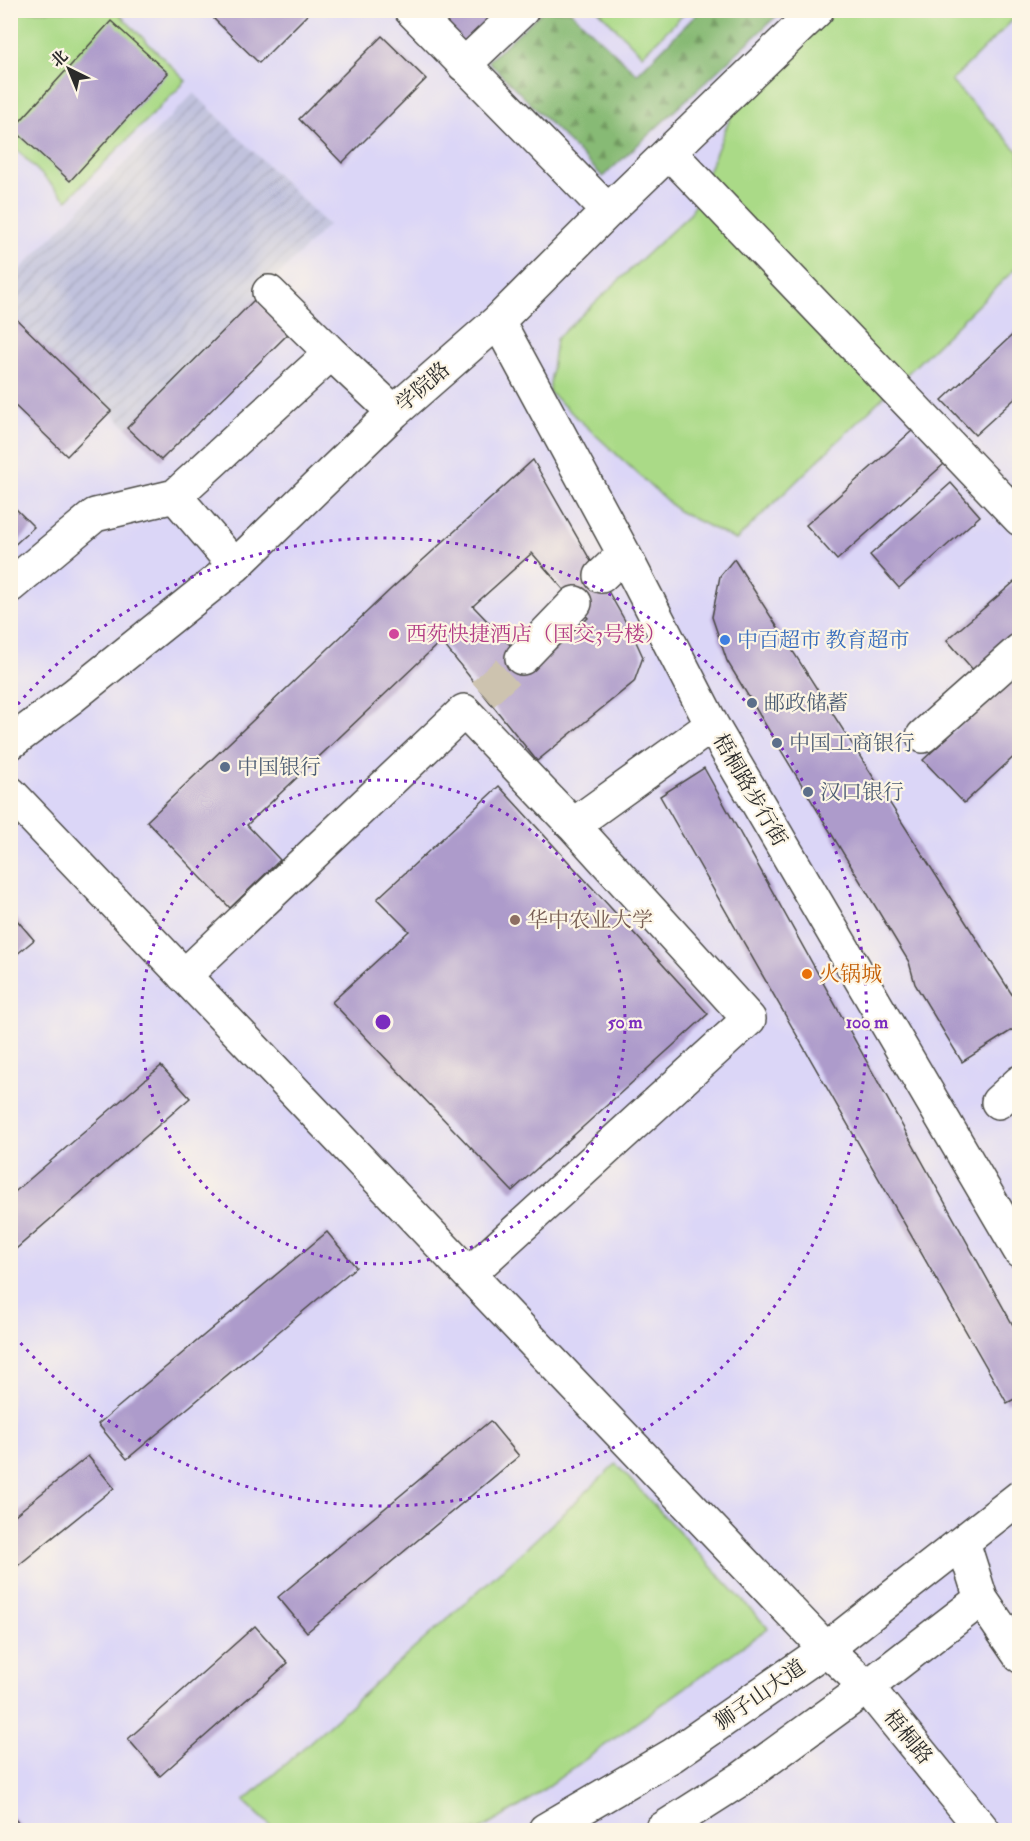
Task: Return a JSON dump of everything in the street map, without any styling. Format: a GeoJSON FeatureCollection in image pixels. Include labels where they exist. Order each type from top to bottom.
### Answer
{"type":"FeatureCollection","features":[{"type":"Feature","properties":{"kind":"street"},"geometry":{"type":"LineString","coordinates":[[411,10],[608,212]]}},
{"type":"Feature","properties":{"kind":"street"},"geometry":{"type":"LineString","coordinates":[[464,65],[522,10]]}},
{"type":"Feature","properties":{"kind":"street","name":"学院路"},"geometry":{"type":"LineString","coordinates":[[10,743],[73,696],[235,566],[394,412],[498,321],[811,13]]}},
{"type":"Feature","properties":{"kind":"street"},"geometry":{"type":"LineString","coordinates":[[669,152],[1020,519]]}},
{"type":"Feature","properties":{"kind":"street"},"geometry":{"type":"LineString","coordinates":[[269,292],[394,412]]}},
{"type":"Feature","properties":{"kind":"street","name":"梧桐路步行街"},"geometry":{"type":"LineString","coordinates":[[498,321],[624,554],[712,725],[1020,1251]]}},
{"type":"Feature","properties":{"kind":"street"},"geometry":{"type":"LineString","coordinates":[[10,586],[95,514],[175,496],[331,352]]}},
{"type":"Feature","properties":{"kind":"street"},"geometry":{"type":"LineString","coordinates":[[175,496],[235,566]]}},
{"type":"Feature","properties":{"kind":"street"},"geometry":{"type":"LineString","coordinates":[[601,576],[624,554]]}},
{"type":"Feature","properties":{"kind":"street"},"geometry":{"type":"LineString","coordinates":[[522,658],[575,603]]}},
{"type":"Feature","properties":{"kind":"street"},"geometry":{"type":"LineString","coordinates":[[924,736],[1020,650]]}},
{"type":"Feature","properties":{"kind":"street"},"geometry":{"type":"LineString","coordinates":[[184,976],[474,703],[573,825],[749,1019],[470,1273]]}},
{"type":"Feature","properties":{"kind":"street"},"geometry":{"type":"LineString","coordinates":[[573,825],[712,725]]}},
{"type":"Feature","properties":{"kind":"street","name":"梧桐路"},"geometry":{"type":"LineString","coordinates":[[10,793],[826,1649],[867,1687],[983,1830]]}},
{"type":"Feature","properties":{"kind":"street","name":"狮子山大道"},"geometry":{"type":"LineString","coordinates":[[545,1830],[673,1755],[826,1649],[1020,1497]]}},
{"type":"Feature","properties":{"kind":"street"},"geometry":{"type":"LineString","coordinates":[[963,1542],[981,1599],[1020,1656]]}},
{"type":"Feature","properties":{"kind":"street"},"geometry":{"type":"LineString","coordinates":[[661,1830],[741,1779],[867,1687],[981,1599]]}},
{"type":"Feature","properties":{"kind":"shaded area","name":"华中农业大学"},"geometry":{"type":"Polygon","coordinates":[[[11,11],[1019,11],[1019,1830],[11,1830],[11,11]]]}},
{"type":"Feature","properties":{"kind":"shaded area"},"geometry":{"type":"Polygon","coordinates":[[[194,93],[328,225],[127,428],[11,313],[10,280],[194,93]]]}},
{"type":"Feature","properties":{"kind":"green space"},"geometry":{"type":"Polygon","coordinates":[[[10,11],[116,11],[186,81],[67,200],[11,144],[10,11]]]}},
{"type":"Feature","properties":{"kind":"green space"},"geometry":{"type":"Polygon","coordinates":[[[543,11],[570,11],[637,74],[700,11],[782,11],[603,177],[488,61],[543,11]]]}},
{"type":"Feature","properties":{"kind":"green space"},"geometry":{"type":"Polygon","coordinates":[[[599,11],[687,11],[642,55],[599,11]]]}},
{"type":"Feature","properties":{"kind":"green space"},"geometry":{"type":"Polygon","coordinates":[[[836,11],[1019,11],[1019,14],[951,81],[1019,152],[1019,265],[736,540],[678,511],[549,392],[556,339],[691,213],[733,111],[836,11]]]}},
{"type":"Feature","properties":{"kind":"green space"},"geometry":{"type":"Polygon","coordinates":[[[616,1464],[768,1628],[522,1805],[480,1830],[275,1830],[244,1801],[525,1549],[616,1464]]]}},
{"type":"Feature","properties":{"kind":"building"},"geometry":{"type":"Polygon","coordinates":[[[222,10],[312,10],[259,63],[214,19],[222,10]]]}},
{"type":"Feature","properties":{"kind":"building"},"geometry":{"type":"Polygon","coordinates":[[[428,10],[499,10],[462,46],[428,10]]]}},
{"type":"Feature","properties":{"kind":"building"},"geometry":{"type":"Polygon","coordinates":[[[111,21],[168,73],[70,181],[13,129],[111,21]]]}},
{"type":"Feature","properties":{"kind":"building"},"geometry":{"type":"Polygon","coordinates":[[[382,36],[426,79],[342,163],[299,119],[382,36]]]}},
{"type":"Feature","properties":{"kind":"building"},"geometry":{"type":"Polygon","coordinates":[[[256,298],[290,332],[161,460],[127,428],[256,298]]]}},
{"type":"Feature","properties":{"kind":"building"},"geometry":{"type":"Polygon","coordinates":[[[10,313],[111,411],[67,456],[10,401],[10,313]]]}},
{"type":"Feature","properties":{"kind":"building"},"geometry":{"type":"Polygon","coordinates":[[[1020,328],[1020,394],[975,435],[942,400],[1020,328]]]}},
{"type":"Feature","properties":{"kind":"building"},"geometry":{"type":"Polygon","coordinates":[[[913,430],[944,464],[837,560],[806,525],[913,430]]]}},
{"type":"Feature","properties":{"kind":"building"},"geometry":{"type":"Polygon","coordinates":[[[533,460],[632,633],[643,657],[634,682],[537,761],[441,641],[247,825],[280,860],[230,908],[147,821],[391,589],[533,460]],[[532,553],[473,606],[533,669],[588,618],[532,553]]]}},
{"type":"Feature","properties":{"kind":"building"},"geometry":{"type":"Polygon","coordinates":[[[951,483],[980,516],[899,588],[870,555],[951,483]]]}},
{"type":"Feature","properties":{"kind":"building"},"geometry":{"type":"Polygon","coordinates":[[[10,503],[34,527],[10,549],[10,503]]]}},
{"type":"Feature","properties":{"kind":"building"},"geometry":{"type":"Polygon","coordinates":[[[734,559],[1020,1007],[1020,1025],[962,1062],[915,984],[909,962],[727,661],[712,617],[720,576],[734,559]]]}},
{"type":"Feature","properties":{"kind":"building"},"geometry":{"type":"Polygon","coordinates":[[[1020,577],[1020,633],[975,672],[947,640],[1020,577]]]}},
{"type":"Feature","properties":{"kind":"building"},"geometry":{"type":"Polygon","coordinates":[[[1020,670],[1020,751],[964,803],[923,760],[1020,670]]]}},
{"type":"Feature","properties":{"kind":"building"},"geometry":{"type":"Polygon","coordinates":[[[704,768],[1020,1338],[1020,1396],[1007,1403],[660,796],[704,768]]]}},
{"type":"Feature","properties":{"kind":"building"},"geometry":{"type":"Polygon","coordinates":[[[499,786],[708,1014],[512,1191],[332,1002],[409,931],[377,899],[499,786]]]}},
{"type":"Feature","properties":{"kind":"building"},"geometry":{"type":"Polygon","coordinates":[[[10,912],[34,940],[10,960],[10,912]]]}},
{"type":"Feature","properties":{"kind":"building"},"geometry":{"type":"Polygon","coordinates":[[[161,1066],[190,1098],[10,1254],[10,1196],[161,1066]]]}},
{"type":"Feature","properties":{"kind":"building"},"geometry":{"type":"Polygon","coordinates":[[[327,1232],[356,1267],[127,1459],[98,1424],[327,1232]]]}},
{"type":"Feature","properties":{"kind":"building"},"geometry":{"type":"Polygon","coordinates":[[[490,1421],[519,1456],[307,1632],[278,1597],[490,1421]]]}},
{"type":"Feature","properties":{"kind":"building"},"geometry":{"type":"Polygon","coordinates":[[[88,1456],[114,1488],[10,1572],[10,1519],[88,1456]]]}},
{"type":"Feature","properties":{"kind":"building"},"geometry":{"type":"Polygon","coordinates":[[[255,1626],[288,1663],[160,1776],[128,1739],[255,1626]]]}},
{"type":"Feature","properties":{"kind":"building"},"geometry":{"type":"Polygon","coordinates":[[[10,1814],[25,1830],[10,1830],[10,1814]]]}},
{"type":"Feature","properties":{"kind":"tunnel"},"geometry":{"type":"LineString","coordinates":[[483,694],[522,658]]}},
{"type":"Feature","properties":{"kind":"place","name":"西苑快捷酒店（国交3号楼）"},"geometry":{"type":"Point","coordinates":[394,634]}},
{"type":"Feature","properties":{"kind":"place","name":"中百超市 教育超市"},"geometry":{"type":"Point","coordinates":[725,640]}},
{"type":"Feature","properties":{"kind":"place","name":"邮政储蓄"},"geometry":{"type":"Point","coordinates":[752,703]}},
{"type":"Feature","properties":{"kind":"place","name":"中国工商银行"},"geometry":{"type":"Point","coordinates":[777,743]}},
{"type":"Feature","properties":{"kind":"place","name":"中国银行"},"geometry":{"type":"Point","coordinates":[225,767]}},
{"type":"Feature","properties":{"kind":"place","name":"汉口银行"},"geometry":{"type":"Point","coordinates":[808,792]}},
{"type":"Feature","properties":{"kind":"place","name":"华中农业大学"},"geometry":{"type":"Point","coordinates":[515,920]}},
{"type":"Feature","properties":{"kind":"place","name":"火锅城"},"geometry":{"type":"Point","coordinates":[807,974]}}]}
